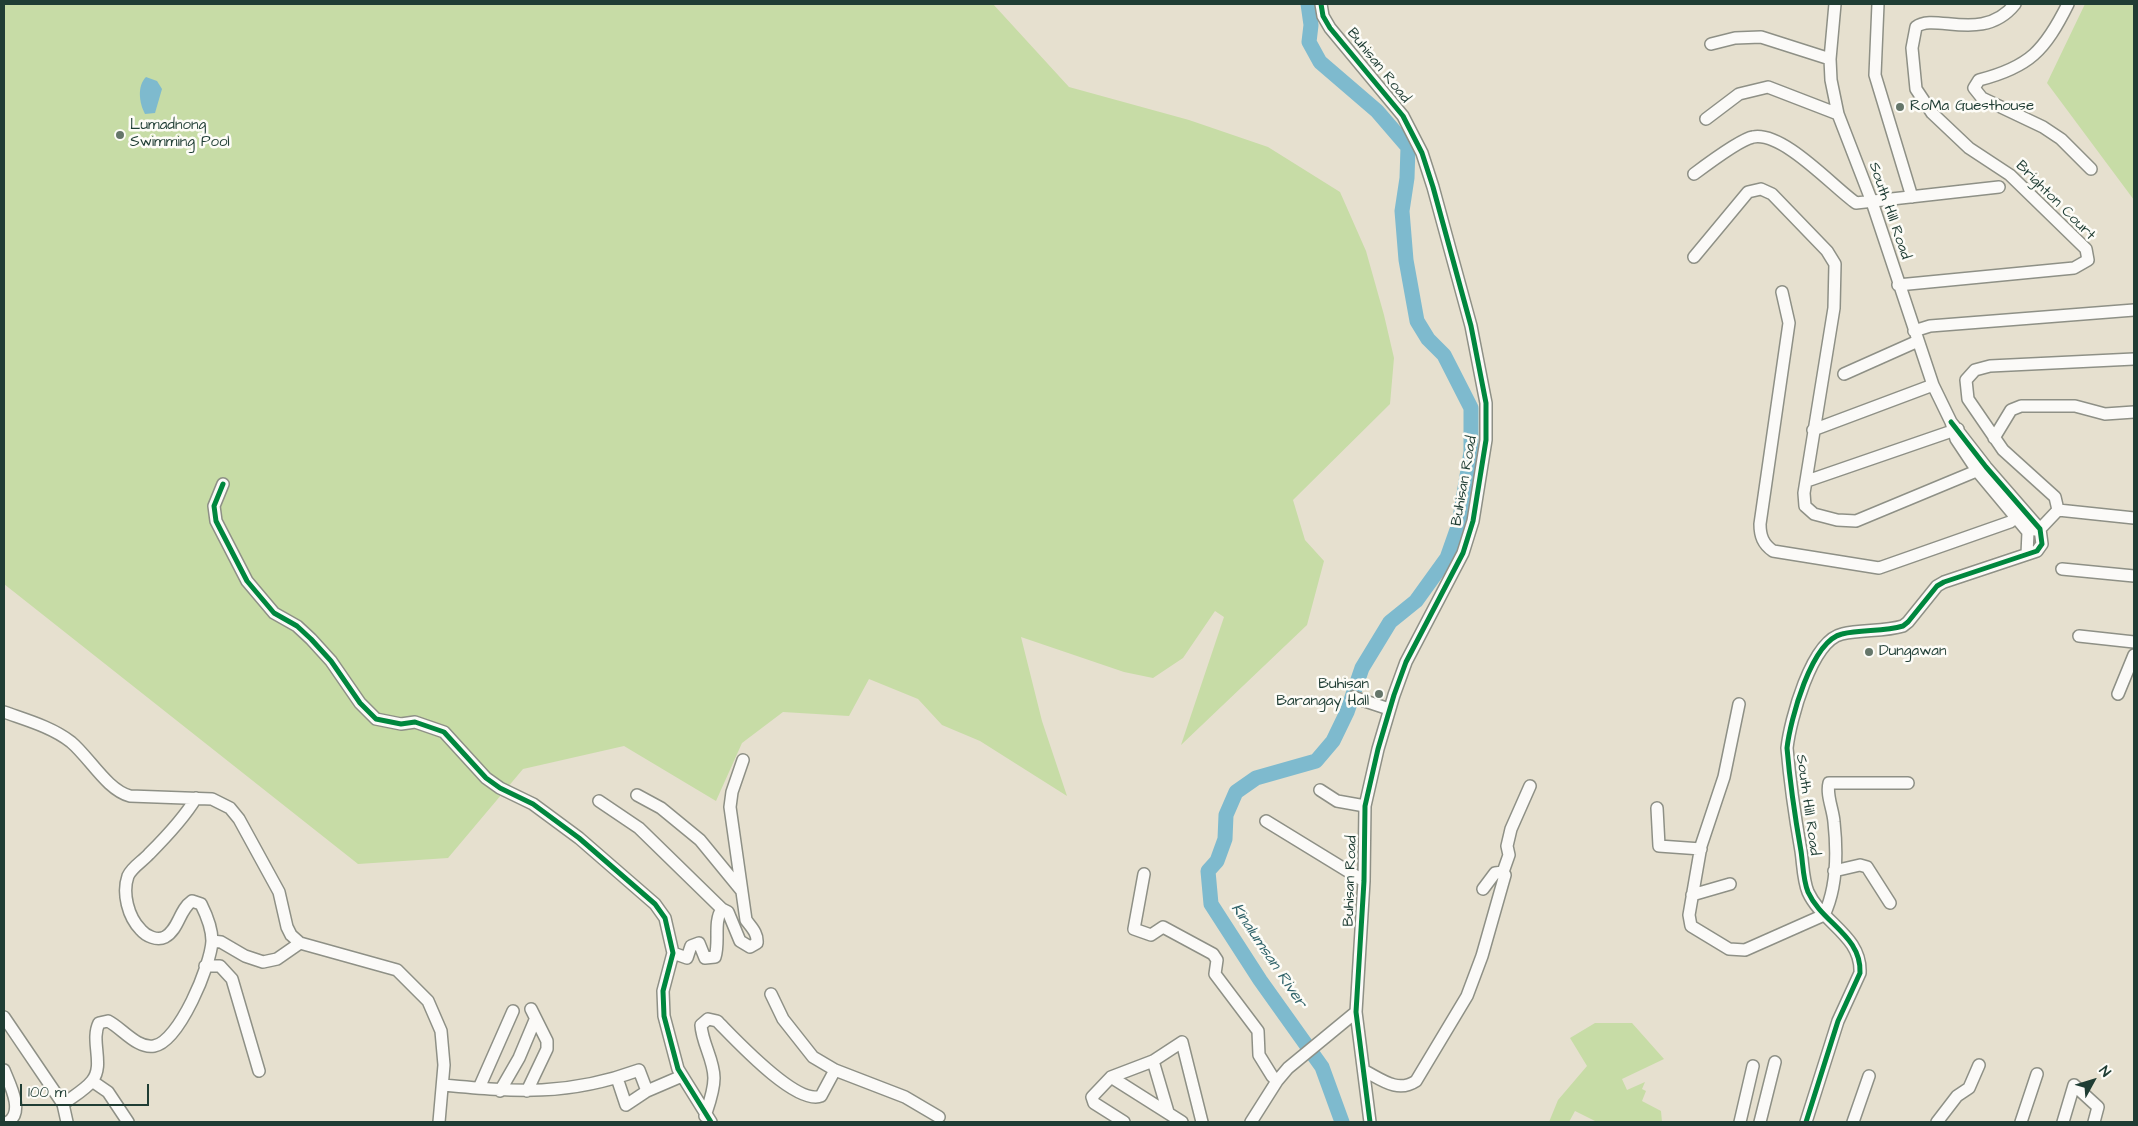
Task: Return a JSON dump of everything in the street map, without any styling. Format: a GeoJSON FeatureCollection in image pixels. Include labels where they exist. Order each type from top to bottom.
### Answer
{"type":"FeatureCollection","features":[{"type":"Feature","properties":{"kind":"street","name":"Buhisan Road"},"geometry":{"type":"LineString","coordinates":[[1320,4],[1323,16],[1330,28],[1402,116],[1422,153],[1434,187],[1471,326],[1486,403],[1485,449],[1474,521],[1452,575],[1406,662],[1389,709],[1365,806],[1364,881],[1356,1012],[1370,1122]]}},
{"type":"Feature","properties":{"kind":"street","name":"South Hill Road"},"geometry":{"type":"LineString","coordinates":[[1806,1122],[1838,1021],[1860,973],[1860,959],[1854,944],[1824,915],[1806,886],[1787,748],[1794,714],[1818,654],[1831,640],[1841,634],[1903,626],[1937,586],[2027,554],[2040,548],[2042,544],[2040,528],[2021,515],[1982,469],[1954,427],[1933,385],[1898,285],[1872,202],[1838,114],[1831,80],[1830,59],[1835,4]]}},
{"type":"Feature","properties":{"kind":"street"},"geometry":{"type":"LineString","coordinates":[[1878,4],[1875,75],[1912,197]]}},
{"type":"Feature","properties":{"kind":"street","name":"Brighton Court"},"geometry":{"type":"LineString","coordinates":[[1898,285],[2074,268],[2088,260],[2086,249],[2010,175],[1969,148],[1932,113],[1916,89],[1912,39],[1916,27],[1920,24],[1958,26],[1988,22],[2002,17],[2015,4]]}},
{"type":"Feature","properties":{"kind":"street"},"geometry":{"type":"LineString","coordinates":[[2068,4],[2046,44],[2036,54],[2010,70],[1979,80],[1974,88],[1982,98],[2042,127],[2061,140],[2090,170]]}},
{"type":"Feature","properties":{"kind":"street"},"geometry":{"type":"LineString","coordinates":[[1711,44],[1735,38],[1760,37],[1830,59]]}},
{"type":"Feature","properties":{"kind":"street"},"geometry":{"type":"LineString","coordinates":[[1706,120],[1739,94],[1768,87],[1838,114]]}},
{"type":"Feature","properties":{"kind":"street"},"geometry":{"type":"LineString","coordinates":[[1694,174],[1747,139],[1759,136],[1782,146],[1807,161],[1856,203],[1999,187]]}},
{"type":"Feature","properties":{"kind":"street"},"geometry":{"type":"LineString","coordinates":[[1694,257],[1748,192],[1761,190],[1772,194],[1827,251],[1835,264],[1834,308],[1813,430],[1804,500],[1809,510],[1822,517],[1850,521],[1982,469]]}},
{"type":"Feature","properties":{"kind":"street"},"geometry":{"type":"LineString","coordinates":[[1782,292],[1789,323],[1760,524],[1760,533],[1766,546],[1773,550],[1879,568],[2021,515]]}},
{"type":"Feature","properties":{"kind":"street"},"geometry":{"type":"LineString","coordinates":[[1844,374],[1916,336],[1930,326],[2134,310]]}},
{"type":"Feature","properties":{"kind":"street"},"geometry":{"type":"LineString","coordinates":[[2058,510],[2054,498],[2003,450],[1994,438],[1968,398],[1966,380],[1975,370],[1990,366],[2134,359]]}},
{"type":"Feature","properties":{"kind":"street"},"geometry":{"type":"LineString","coordinates":[[1813,430],[1933,385]]}},
{"type":"Feature","properties":{"kind":"street"},"geometry":{"type":"LineString","coordinates":[[1994,438],[2012,410],[2021,406],[2075,406],[2105,414],[2134,412]]}},
{"type":"Feature","properties":{"kind":"street"},"geometry":{"type":"LineString","coordinates":[[1807,482],[1954,427]]}},
{"type":"Feature","properties":{"kind":"street"},"geometry":{"type":"LineString","coordinates":[[223,484],[214,506],[216,521],[247,581],[274,613],[297,626],[331,661],[365,709],[376,719],[388,723],[415,722],[444,732],[486,778],[500,788],[533,804],[579,838],[656,904],[665,918],[673,953],[662,1000],[664,1016],[678,1069],[708,1119]]}},
{"type":"Feature","properties":{"kind":"street"},"geometry":{"type":"LineString","coordinates":[[2058,510],[2134,518]]}},
{"type":"Feature","properties":{"kind":"street"},"geometry":{"type":"LineString","coordinates":[[2027,554],[2028,532],[2040,528],[2058,510]]}},
{"type":"Feature","properties":{"kind":"street","name":"South Hill Road"},"geometry":{"type":"LineString","coordinates":[[2021,515],[2028,532]]}},
{"type":"Feature","properties":{"kind":"street"},"geometry":{"type":"LineString","coordinates":[[2062,569],[2134,576]]}},
{"type":"Feature","properties":{"kind":"street"},"geometry":{"type":"LineString","coordinates":[[2079,636],[2134,642]]}},
{"type":"Feature","properties":{"kind":"street"},"geometry":{"type":"LineString","coordinates":[[2118,694],[2134,655]]}},
{"type":"Feature","properties":{"kind":"street"},"geometry":{"type":"LineString","coordinates":[[1353,697],[1389,709]]}},
{"type":"Feature","properties":{"kind":"street"},"geometry":{"type":"LineString","coordinates":[[1739,704],[1724,777],[1701,849],[1688,915],[1691,926],[1729,949],[1745,950],[1824,915],[1829,901],[1834,871],[1834,821],[1829,783],[1908,783]]}},
{"type":"Feature","properties":{"kind":"street"},"geometry":{"type":"LineString","coordinates":[[4,712],[46,728],[69,741],[88,758],[119,793],[130,796],[212,799],[230,808],[239,819],[279,892],[287,927],[291,935],[300,942],[397,970],[428,1001],[441,1030],[443,1085],[438,1122]]}},
{"type":"Feature","properties":{"kind":"street"},"geometry":{"type":"LineString","coordinates":[[600,801],[639,828],[722,909],[726,909],[731,916],[740,941],[750,947],[756,943],[756,933],[746,920],[730,808],[732,792],[743,760]]}},
{"type":"Feature","properties":{"kind":"street"},"geometry":{"type":"LineString","coordinates":[[1365,1071],[1393,1085],[1404,1087],[1416,1081],[1441,1043],[1476,976],[1505,880],[1502,872],[1509,855],[1510,829],[1530,786]]}},
{"type":"Feature","properties":{"kind":"street"},"geometry":{"type":"LineString","coordinates":[[1320,790],[1337,801],[1365,806]]}},
{"type":"Feature","properties":{"kind":"street"},"geometry":{"type":"LineString","coordinates":[[637,795],[661,808],[700,840],[741,890]]}},
{"type":"Feature","properties":{"kind":"street"},"geometry":{"type":"LineString","coordinates":[[63,1104],[92,1081],[98,1063],[94,1033],[99,1024],[108,1021],[118,1026],[141,1044],[154,1046],[164,1042],[173,1034],[192,1000],[212,941],[201,904],[192,901],[186,905],[170,933],[162,938],[155,939],[141,931],[134,920],[128,905],[126,891],[132,870],[176,823],[196,798]]}},
{"type":"Feature","properties":{"kind":"street"},"geometry":{"type":"LineString","coordinates":[[1657,808],[1659,846],[1701,849]]}},
{"type":"Feature","properties":{"kind":"street"},"geometry":{"type":"LineString","coordinates":[[1266,821],[1364,881]]}},
{"type":"Feature","properties":{"kind":"street"},"geometry":{"type":"LineString","coordinates":[[1834,871],[1860,866],[1867,867],[1890,903]]}},
{"type":"Feature","properties":{"kind":"street"},"geometry":{"type":"LineString","coordinates":[[1483,889],[1491,876],[1502,872]]}},
{"type":"Feature","properties":{"kind":"street"},"geometry":{"type":"LineString","coordinates":[[1144,874],[1134,929],[1151,935],[1163,927],[1214,954],[1217,960],[1215,974],[1258,1030],[1260,1038],[1259,1056],[1272,1076],[1277,1080]]}},
{"type":"Feature","properties":{"kind":"street"},"geometry":{"type":"LineString","coordinates":[[1692,895],[1730,884]]}},
{"type":"Feature","properties":{"kind":"street"},"geometry":{"type":"LineString","coordinates":[[673,953],[687,958],[690,946],[699,943],[705,958],[715,957],[718,949],[718,917],[722,909]]}},
{"type":"Feature","properties":{"kind":"street"},"geometry":{"type":"LineString","coordinates":[[212,941],[221,942],[244,956],[263,962],[277,959],[300,942]]}},
{"type":"Feature","properties":{"kind":"street"},"geometry":{"type":"LineString","coordinates":[[205,966],[220,966],[232,979],[259,1071]]}},
{"type":"Feature","properties":{"kind":"street"},"geometry":{"type":"LineString","coordinates":[[771,994],[783,1019],[813,1057],[835,1070],[904,1097],[939,1117]]}},
{"type":"Feature","properties":{"kind":"street"},"geometry":{"type":"LineString","coordinates":[[479,1088],[513,1011]]}},
{"type":"Feature","properties":{"kind":"street"},"geometry":{"type":"LineString","coordinates":[[1251,1122],[1277,1080],[1356,1012]]}},
{"type":"Feature","properties":{"kind":"street"},"geometry":{"type":"LineString","coordinates":[[500,1091],[519,1058],[533,1015],[546,1041],[547,1049],[527,1091]]}},
{"type":"Feature","properties":{"kind":"street"},"geometry":{"type":"LineString","coordinates":[[4,1017],[63,1104],[67,1122]]}},
{"type":"Feature","properties":{"kind":"street"},"geometry":{"type":"LineString","coordinates":[[708,1119],[714,1076],[702,1036],[701,1025],[708,1019],[717,1021],[778,1080],[812,1098],[821,1096],[835,1070]]}},
{"type":"Feature","properties":{"kind":"street"},"geometry":{"type":"LineString","coordinates":[[1124,1122],[1092,1100],[1092,1097],[1111,1077],[1153,1061],[1182,1042],[1202,1122]]}},
{"type":"Feature","properties":{"kind":"street"},"geometry":{"type":"LineString","coordinates":[[1153,1061],[1168,1112]]}},
{"type":"Feature","properties":{"kind":"street"},"geometry":{"type":"LineString","coordinates":[[1743,1111],[1761,1119],[1775,1062]]}},
{"type":"Feature","properties":{"kind":"street"},"geometry":{"type":"LineString","coordinates":[[1937,1122],[1957,1096],[1969,1088],[1979,1065]]}},
{"type":"Feature","properties":{"kind":"street"},"geometry":{"type":"LineString","coordinates":[[1740,1122],[1753,1066]]}},
{"type":"Feature","properties":{"kind":"street"},"geometry":{"type":"LineString","coordinates":[[4,1070],[13,1092],[16,1108],[14,1116],[8,1122]]}},
{"type":"Feature","properties":{"kind":"street"},"geometry":{"type":"LineString","coordinates":[[443,1085],[500,1091],[527,1091],[592,1084],[639,1070],[647,1090]]}},
{"type":"Feature","properties":{"kind":"street"},"geometry":{"type":"LineString","coordinates":[[2021,1122],[2037,1074]]}},
{"type":"Feature","properties":{"kind":"street"},"geometry":{"type":"LineString","coordinates":[[616,1078],[626,1106],[647,1090],[682,1076]]}},
{"type":"Feature","properties":{"kind":"street"},"geometry":{"type":"LineString","coordinates":[[1853,1122],[1869,1076]]}},
{"type":"Feature","properties":{"kind":"street"},"geometry":{"type":"LineString","coordinates":[[1111,1077],[1182,1122]]}},
{"type":"Feature","properties":{"kind":"street"},"geometry":{"type":"LineString","coordinates":[[92,1081],[108,1092],[128,1122]]}},
{"type":"Feature","properties":{"kind":"street"},"geometry":{"type":"LineString","coordinates":[[2063,1122],[2074,1085],[2098,1107],[2094,1122]]}},
{"type":"Feature","properties":{"kind":"green space"},"geometry":{"type":"Polygon","coordinates":[[[4,4],[993,4],[1069,87],[1189,120],[1268,147],[1340,192],[1366,251],[1394,358],[1390,404],[1293,500],[1305,540],[1324,561],[1307,625],[1181,745],[1224,617],[1215,611],[1183,658],[1153,678],[1124,672],[1021,637],[1042,721],[1067,796],[980,741],[942,725],[918,699],[869,679],[849,716],[783,712],[742,743],[716,801],[624,746],[523,769],[448,858],[358,864],[4,584],[4,4]]]}},
{"type":"Feature","properties":{"kind":"green space"},"geometry":{"type":"Polygon","coordinates":[[[2085,4],[2134,4],[2134,200],[2047,83],[2085,4]]]}},
{"type":"Feature","properties":{"kind":"green space"},"geometry":{"type":"Polygon","coordinates":[[[1595,1023],[1632,1023],[1664,1059],[1622,1079],[1627,1090],[1645,1082],[1642,1089],[1646,1091],[1642,1101],[1661,1111],[1662,1122],[1597,1122],[1575,1111],[1569,1122],[1549,1122],[1558,1100],[1587,1066],[1570,1038],[1595,1023]]]}},
{"type":"Feature","properties":{"kind":"water"},"geometry":{"type":"Polygon","coordinates":[[[146,77],[157,81],[162,89],[155,113],[145,114],[141,105],[140,90],[146,77]]]}},
{"type":"Feature","properties":{"kind":"waterway","name":"Kinalumsan River"},"geometry":{"type":"LineString","coordinates":[[1308,4],[1311,25],[1309,42],[1320,62],[1377,111],[1408,147],[1407,178],[1402,211],[1406,260],[1417,321],[1428,339],[1444,355],[1471,408],[1471,452],[1459,524],[1447,558],[1416,601],[1390,622],[1362,668],[1347,712],[1333,741],[1316,761],[1256,778],[1236,792],[1226,815],[1225,839],[1217,861],[1208,871],[1211,904],[1260,980],[1322,1067],[1342,1122]]}},
{"type":"Feature","properties":{"kind":"cycle path"},"geometry":{"type":"LineString","coordinates":[[1321,4],[1323,16],[1330,28],[1403,116],[1422,153],[1471,326],[1486,403],[1486,440],[1473,521],[1463,553],[1406,662],[1378,749],[1365,806],[1364,881],[1356,1012],[1370,1122]]}},
{"type":"Feature","properties":{"kind":"cycle path"},"geometry":{"type":"LineString","coordinates":[[1806,1122],[1838,1021],[1860,973],[1859,960],[1855,949],[1814,903],[1805,882],[1787,748],[1792,720],[1804,684],[1821,651],[1831,640],[1850,632],[1903,626],[1937,586],[2037,551],[2042,544],[2040,529],[1986,467],[1951,422]]}},
{"type":"Feature","properties":{"kind":"cycle path"},"geometry":{"type":"LineString","coordinates":[[223,484],[214,506],[216,521],[247,581],[274,613],[297,626],[311,639],[331,661],[360,703],[376,719],[401,724],[415,722],[444,732],[486,778],[500,788],[533,804],[579,838],[655,904],[665,918],[673,953],[663,991],[664,1016],[678,1069],[711,1122]]}},
{"type":"Feature","properties":{"kind":"place","name":"RoMa Guesthouse"},"geometry":{"type":"Point","coordinates":[1900,107]}},
{"type":"Feature","properties":{"kind":"place","name":"Lumadnong Swimming Pool"},"geometry":{"type":"Point","coordinates":[120,135]}},
{"type":"Feature","properties":{"kind":"place","name":"Dungawan"},"geometry":{"type":"Point","coordinates":[1869,652]}},
{"type":"Feature","properties":{"kind":"place","name":"Buhisan Barangay Hall"},"geometry":{"type":"Point","coordinates":[1379,694]}}]}
